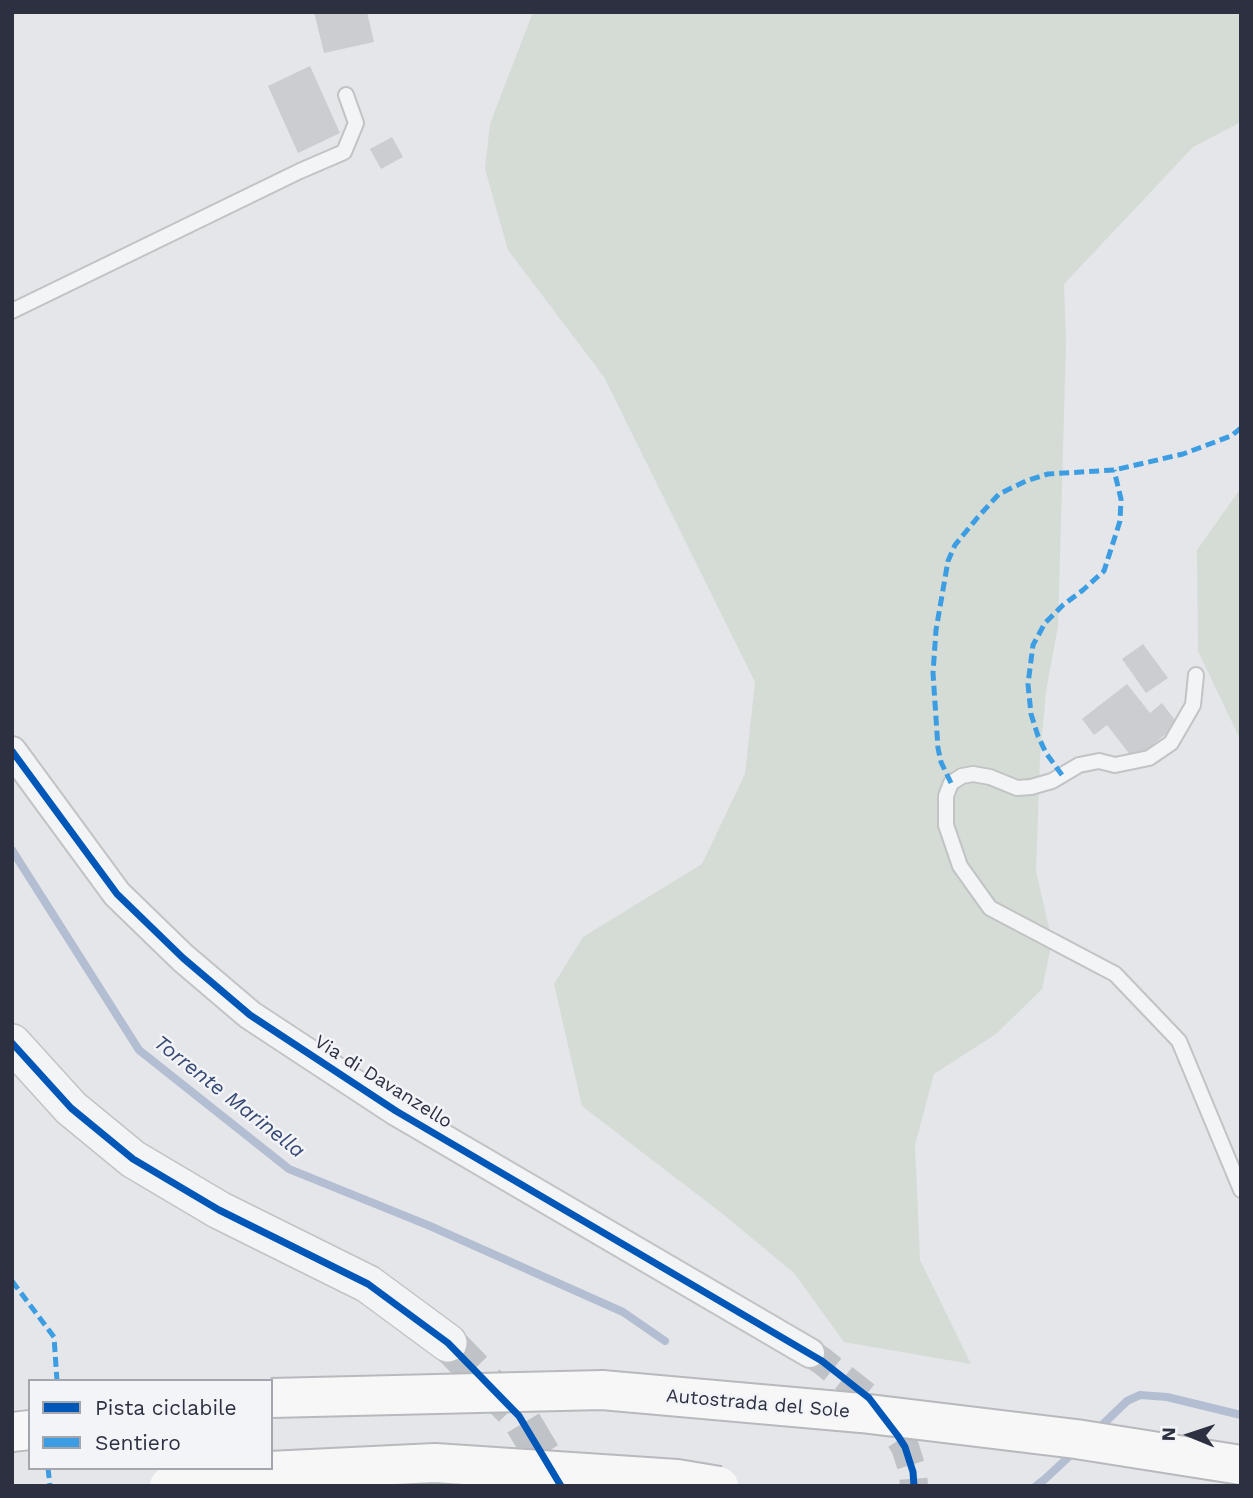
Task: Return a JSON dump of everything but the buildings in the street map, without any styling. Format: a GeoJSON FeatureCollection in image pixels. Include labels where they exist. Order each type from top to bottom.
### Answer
{"type":"FeatureCollection","features":[{"type":"Feature","properties":{"kind":"highway","name":"Autostrada del Sole"},"geometry":{"type":"LineString","coordinates":[[273,1398],[602,1390],[861,1413],[1076,1439],[1241,1465]]}},
{"type":"Feature","properties":{"kind":"highway"},"geometry":{"type":"LineString","coordinates":[[169,1486],[269,1471],[435,1463],[677,1479],[719,1486]]}},
{"type":"Feature","properties":{"kind":"street","name":"Via di Davanzello"},"geometry":{"type":"LineString","coordinates":[[12,751],[117,894],[183,958],[250,1015],[396,1111],[810,1353]]}},
{"type":"Feature","properties":{"kind":"street"},"geometry":{"type":"LineString","coordinates":[[12,1043],[71,1108],[133,1159],[219,1210],[368,1284],[448,1343]]}},
{"type":"Feature","properties":{"kind":"lane"},"geometry":{"type":"LineString","coordinates":[[12,311],[344,152],[356,123],[346,95]]}},
{"type":"Feature","properties":{"kind":"lane"},"geometry":{"type":"LineString","coordinates":[[1196,675],[1193,705],[1171,743],[1149,758],[1115,765],[1099,761],[1079,765],[1052,781],[1031,787],[1017,788],[990,777],[973,774],[962,776],[951,783],[946,796],[946,824],[960,866],[990,908],[1115,974],[1179,1041],[1241,1190]]}},
{"type":"Feature","properties":{"kind":"shaded area"},"geometry":{"type":"Polygon","coordinates":[[[533,12],[1241,12],[1241,122],[1193,147],[1064,284],[1066,342],[1058,626],[1046,691],[1040,757],[1036,871],[1052,941],[1042,989],[996,1034],[934,1074],[915,1145],[920,1260],[971,1364],[844,1342],[794,1273],[724,1215],[582,1106],[554,984],[583,937],[702,864],[745,774],[755,682],[604,377],[508,250],[485,169],[490,124],[533,12]]]}},
{"type":"Feature","properties":{"kind":"shaded area"},"geometry":{"type":"Polygon","coordinates":[[[1241,488],[1241,741],[1198,651],[1197,550],[1241,488]]]}},
{"type":"Feature","properties":{"kind":"waterway","name":"Torrente Marinella"},"geometry":{"type":"LineString","coordinates":[[12,850],[139,1050],[289,1169],[430,1226],[623,1312],[665,1341]]}},
{"type":"Feature","properties":{"kind":"waterway"},"geometry":{"type":"LineString","coordinates":[[1098,1429],[1127,1401],[1140,1395],[1167,1397],[1241,1415]]}},
{"type":"Feature","properties":{"kind":"waterway"},"geometry":{"type":"LineString","coordinates":[[1036,1486],[1076,1450]]}},
{"type":"Feature","properties":{"kind":"tunnel"},"geometry":{"type":"LineString","coordinates":[[448,1343],[519,1416],[561,1486]]}},
{"type":"Feature","properties":{"kind":"tunnel"},"geometry":{"type":"LineString","coordinates":[[810,1353],[869,1398],[905,1447],[913,1472],[914,1486]]}},
{"type":"Feature","properties":{"kind":"marked path"},"geometry":{"type":"LineString","coordinates":[[951,783],[938,748],[933,673],[936,630],[948,561],[955,545],[999,494],[1026,481],[1048,474],[1114,470],[1183,454],[1231,436],[1241,428]]}},
{"type":"Feature","properties":{"kind":"marked path"},"geometry":{"type":"LineString","coordinates":[[1062,775],[1046,753],[1031,714],[1028,684],[1033,645],[1045,623],[1104,571],[1120,521],[1121,499],[1114,470]]}},
{"type":"Feature","properties":{"kind":"marked path"},"geometry":{"type":"LineString","coordinates":[[12,1281],[54,1337],[57,1379]]}},
{"type":"Feature","properties":{"kind":"marked path"},"geometry":{"type":"LineString","coordinates":[[48,1470],[50,1486]]}},
{"type":"Feature","properties":{"kind":"cycle path"},"geometry":{"type":"LineString","coordinates":[[12,751],[117,894],[183,958],[250,1015],[396,1111],[822,1361],[869,1398],[898,1436],[905,1447],[913,1472],[914,1486]]}},
{"type":"Feature","properties":{"kind":"cycle path"},"geometry":{"type":"LineString","coordinates":[[12,1043],[71,1108],[133,1159],[219,1210],[368,1284],[448,1343],[519,1416],[561,1486]]}}]}
